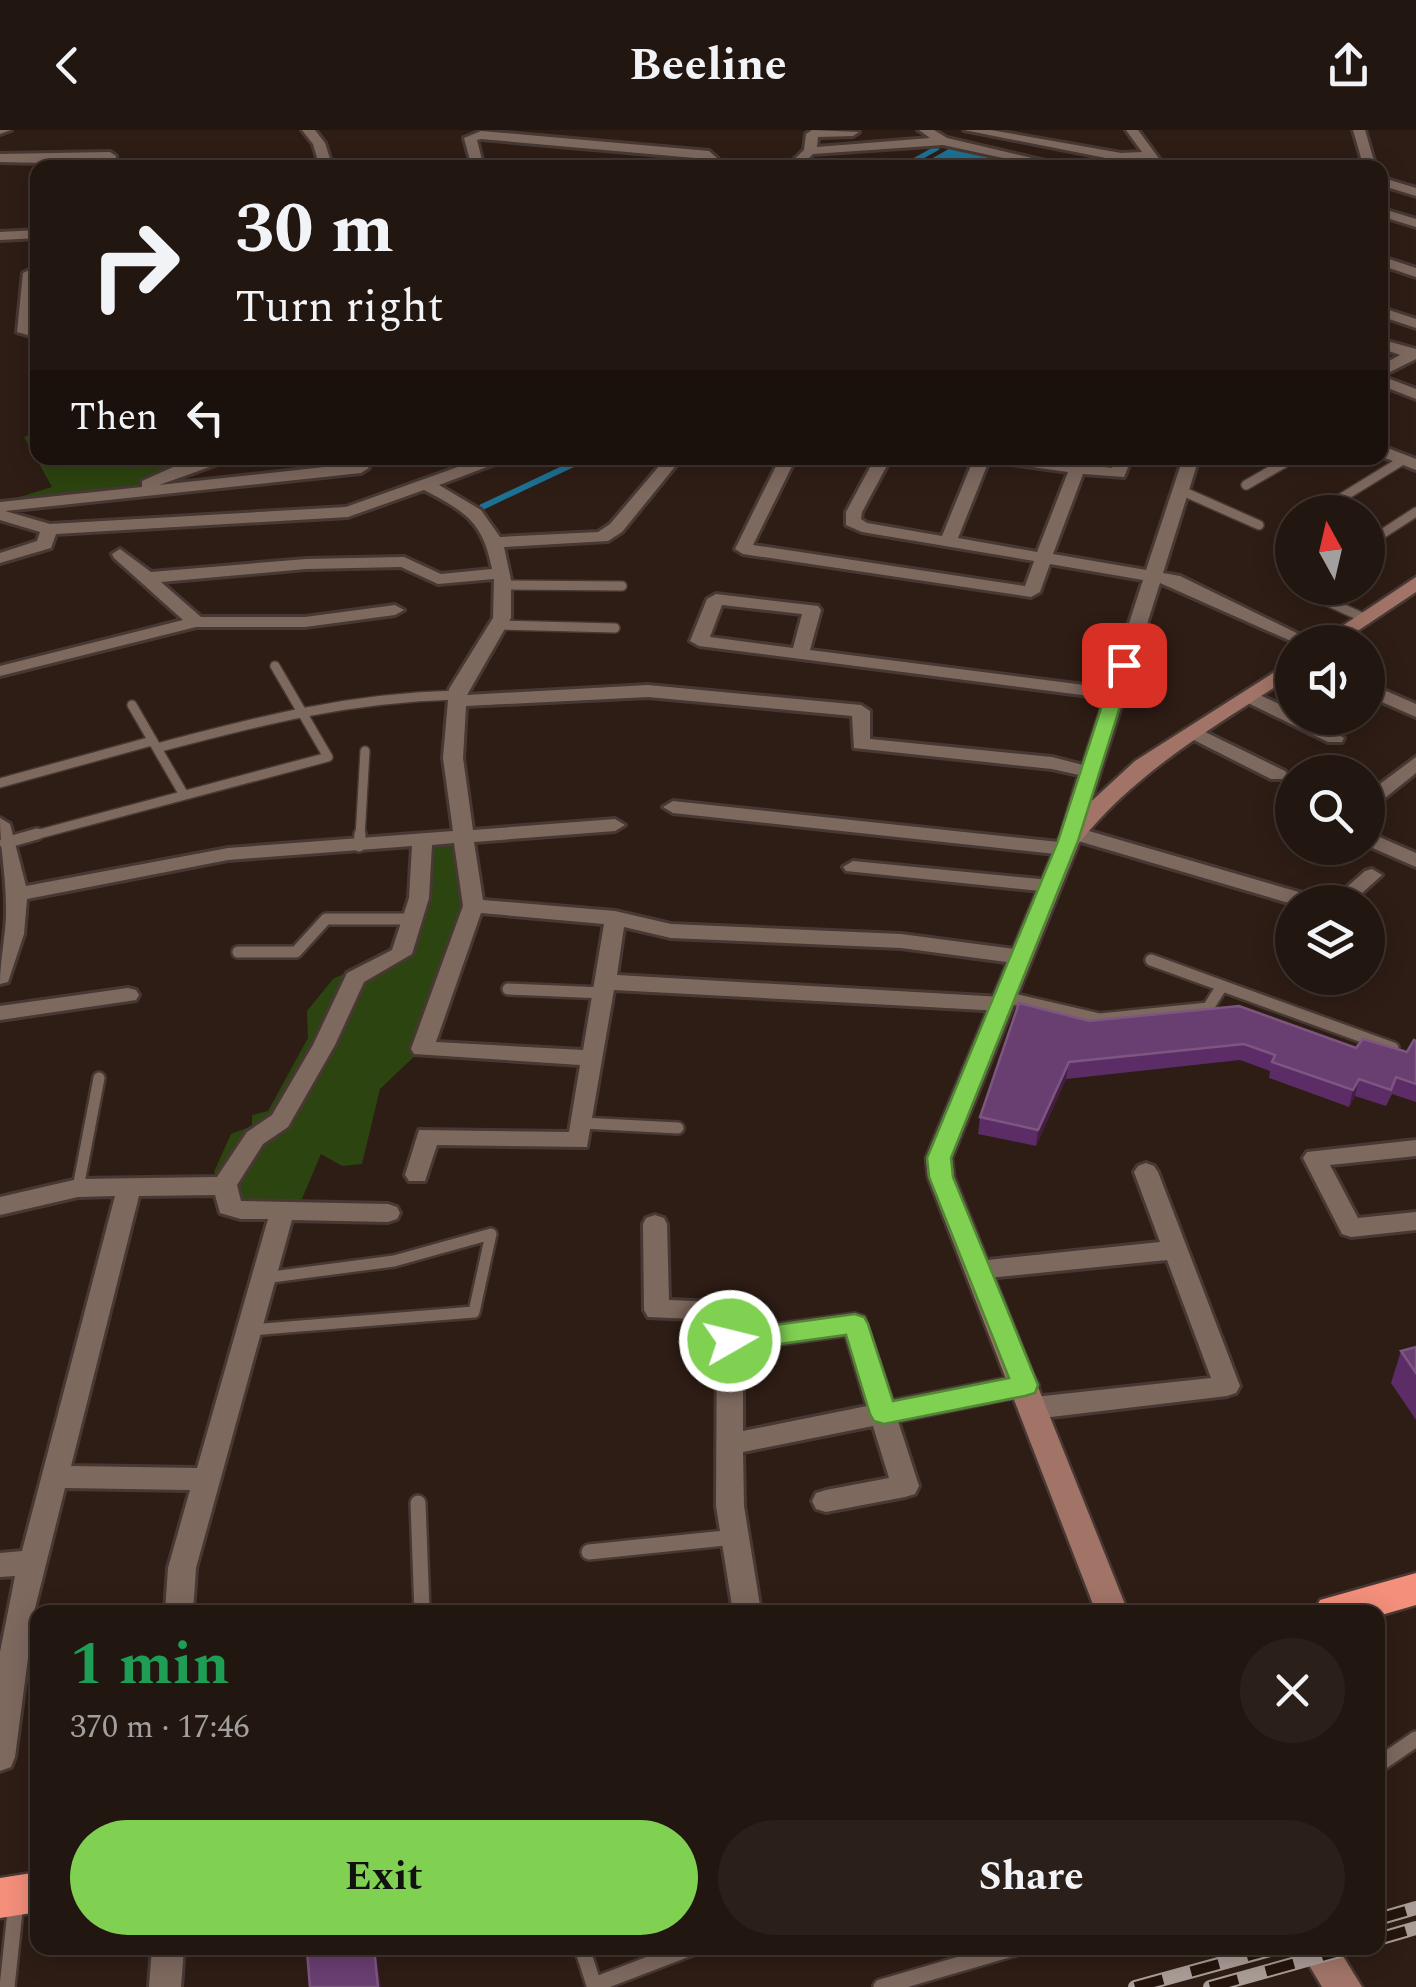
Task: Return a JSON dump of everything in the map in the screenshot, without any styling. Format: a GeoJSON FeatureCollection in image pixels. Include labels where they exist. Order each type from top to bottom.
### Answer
{"type":"FeatureCollection","features":[{"type":"Feature","properties":{"kind":"highway"},"geometry":{"type":"LineString","coordinates":[[1358,1605],[1416,1589]]}},
{"type":"Feature","properties":{"kind":"street"},"geometry":{"type":"LineString","coordinates":[[308,130],[324,160]]}},
{"type":"Feature","properties":{"kind":"street"},"geometry":{"type":"LineString","coordinates":[[810,150],[811,132],[890,130]]}},
{"type":"Feature","properties":{"kind":"street"},"geometry":{"type":"LineString","coordinates":[[925,130],[942,141]]}},
{"type":"Feature","properties":{"kind":"street"},"geometry":{"type":"LineString","coordinates":[[980,148],[970,130],[1121,157],[1149,156]]}},
{"type":"Feature","properties":{"kind":"street"},"geometry":{"type":"LineString","coordinates":[[1050,130],[1058,143]]}},
{"type":"Feature","properties":{"kind":"street"},"geometry":{"type":"LineString","coordinates":[[1132,130],[1153,160]]}},
{"type":"Feature","properties":{"kind":"street"},"geometry":{"type":"LineString","coordinates":[[1360,130],[1368,160]]}},
{"type":"Feature","properties":{"kind":"street"},"geometry":{"type":"LineString","coordinates":[[476,160],[470,138],[481,134],[709,156],[711,160]]}},
{"type":"Feature","properties":{"kind":"street"},"geometry":{"type":"LineString","coordinates":[[799,160],[810,150],[942,141],[1031,160]]}},
{"type":"Feature","properties":{"kind":"street"},"geometry":{"type":"LineString","coordinates":[[80,160],[110,156],[110,160]]}},
{"type":"Feature","properties":{"kind":"street"},"geometry":{"type":"LineString","coordinates":[[2,161],[30,163]]}},
{"type":"Feature","properties":{"kind":"street"},"geometry":{"type":"LineString","coordinates":[[1388,183],[1416,192]]}},
{"type":"Feature","properties":{"kind":"street"},"geometry":{"type":"LineString","coordinates":[[1388,214],[1416,223]]}},
{"type":"Feature","properties":{"kind":"street"},"geometry":{"type":"LineString","coordinates":[[0,236],[30,234]]}},
{"type":"Feature","properties":{"kind":"street"},"geometry":{"type":"LineString","coordinates":[[1388,263],[1416,273]]}},
{"type":"Feature","properties":{"kind":"street"},"geometry":{"type":"LineString","coordinates":[[30,273],[24,332],[30,333]]}},
{"type":"Feature","properties":{"kind":"street"},"geometry":{"type":"LineString","coordinates":[[1388,314],[1416,324]]}},
{"type":"Feature","properties":{"kind":"street"},"geometry":{"type":"LineString","coordinates":[[1388,345],[1415,354]]}},
{"type":"Feature","properties":{"kind":"street"},"geometry":{"type":"LineString","coordinates":[[1388,368],[1415,354]]}},
{"type":"Feature","properties":{"kind":"street"},"geometry":{"type":"LineString","coordinates":[[1388,383],[1416,394]]}},
{"type":"Feature","properties":{"kind":"street"},"geometry":{"type":"LineString","coordinates":[[131,493],[195,465]]}},
{"type":"Feature","properties":{"kind":"street"},"geometry":{"type":"LineString","coordinates":[[0,507],[346,465]]}},
{"type":"Feature","properties":{"kind":"street"},"geometry":{"type":"LineString","coordinates":[[361,465],[362,485],[384,500]]}},
{"type":"Feature","properties":{"kind":"street"},"geometry":{"type":"LineString","coordinates":[[0,515],[50,528],[348,512],[480,465]]}},
{"type":"Feature","properties":{"kind":"street"},"geometry":{"type":"LineString","coordinates":[[492,542],[602,538],[616,528],[668,465]]}},
{"type":"Feature","properties":{"kind":"street"},"geometry":{"type":"LineString","coordinates":[[785,465],[743,550],[1031,592],[1078,468]]}},
{"type":"Feature","properties":{"kind":"street"},"geometry":{"type":"LineString","coordinates":[[880,465],[852,521],[862,527],[1174,580],[1275,627]]}},
{"type":"Feature","properties":{"kind":"street"},"geometry":{"type":"LineString","coordinates":[[948,542],[979,465]]}},
{"type":"Feature","properties":{"kind":"street"},"geometry":{"type":"LineString","coordinates":[[1056,465],[1118,474],[1121,465]]}},
{"type":"Feature","properties":{"kind":"street"},"geometry":{"type":"LineString","coordinates":[[1109,1605],[941,1177],[939,1158],[1069,841],[1188,465]]}},
{"type":"Feature","properties":{"kind":"street"},"geometry":{"type":"LineString","coordinates":[[428,485],[483,521],[492,542],[504,604],[498,626],[457,698],[453,758],[473,906],[422,1049],[594,1058]]}},
{"type":"Feature","properties":{"kind":"street"},"geometry":{"type":"LineString","coordinates":[[0,558],[44,544],[50,528]]}},
{"type":"Feature","properties":{"kind":"street"},"geometry":{"type":"LineString","coordinates":[[120,554],[196,622]]}},
{"type":"Feature","properties":{"kind":"street"},"geometry":{"type":"LineString","coordinates":[[147,578],[306,564],[404,562],[438,579],[501,579]]}},
{"type":"Feature","properties":{"kind":"street"},"geometry":{"type":"LineString","coordinates":[[1354,625],[1416,584]]}},
{"type":"Feature","properties":{"kind":"street"},"geometry":{"type":"LineString","coordinates":[[800,654],[812,610],[716,599],[699,641],[800,654],[1115,694]]}},
{"type":"Feature","properties":{"kind":"street"},"geometry":{"type":"LineString","coordinates":[[0,671],[196,622],[305,622],[396,610]]}},
{"type":"Feature","properties":{"kind":"street"},"geometry":{"type":"LineString","coordinates":[[1069,841],[1090,811],[1132,774],[1275,678]]}},
{"type":"Feature","properties":{"kind":"street"},"geometry":{"type":"LineString","coordinates":[[457,698],[648,691],[861,712],[860,744],[1052,763],[1090,772]]}},
{"type":"Feature","properties":{"kind":"street"},"geometry":{"type":"LineString","coordinates":[[1249,696],[1335,738]]}},
{"type":"Feature","properties":{"kind":"street"},"geometry":{"type":"LineString","coordinates":[[1385,697],[1416,712]]}},
{"type":"Feature","properties":{"kind":"street"},"geometry":{"type":"LineString","coordinates":[[1195,733],[1275,773]]}},
{"type":"Feature","properties":{"kind":"street"},"geometry":{"type":"LineString","coordinates":[[1385,788],[1416,763]]}},
{"type":"Feature","properties":{"kind":"street"},"geometry":{"type":"LineString","coordinates":[[672,807],[1069,841],[1275,893]]}},
{"type":"Feature","properties":{"kind":"street"},"geometry":{"type":"LineString","coordinates":[[11,883],[228,854],[616,825]]}},
{"type":"Feature","properties":{"kind":"street"},"geometry":{"type":"LineString","coordinates":[[2,834],[16,927],[3,964]]}},
{"type":"Feature","properties":{"kind":"street"},"geometry":{"type":"LineString","coordinates":[[222,1188],[255,1138],[280,1121],[324,1045],[355,978],[401,954],[419,898],[422,842]]}},
{"type":"Feature","properties":{"kind":"street"},"geometry":{"type":"LineString","coordinates":[[1385,846],[1416,861]]}},
{"type":"Feature","properties":{"kind":"street"},"geometry":{"type":"LineString","coordinates":[[852,867],[1050,886]]}},
{"type":"Feature","properties":{"kind":"street"},"geometry":{"type":"LineString","coordinates":[[1360,885],[1372,875]]}},
{"type":"Feature","properties":{"kind":"street"},"geometry":{"type":"LineString","coordinates":[[473,906],[615,918],[672,931],[902,941],[1021,957]]}},
{"type":"Feature","properties":{"kind":"street"},"geometry":{"type":"LineString","coordinates":[[417,1174],[427,1136],[579,1141],[615,918]]}},
{"type":"Feature","properties":{"kind":"street"},"geometry":{"type":"LineString","coordinates":[[605,987],[1003,1001]]}},
{"type":"Feature","properties":{"kind":"street"},"geometry":{"type":"LineString","coordinates":[[0,1013],[128,995]]}},
{"type":"Feature","properties":{"kind":"street"},"geometry":{"type":"LineString","coordinates":[[1416,1148],[1315,1158],[1350,1228],[1416,1221]]}},
{"type":"Feature","properties":{"kind":"street"},"geometry":{"type":"LineString","coordinates":[[730,1444],[884,1414],[1030,1397],[1226,1386],[1146,1172]]}},
{"type":"Feature","properties":{"kind":"street"},"geometry":{"type":"LineString","coordinates":[[0,1206],[78,1188],[222,1188],[228,1191],[229,1207],[282,1214],[388,1213]]}},
{"type":"Feature","properties":{"kind":"street"},"geometry":{"type":"LineString","coordinates":[[0,1757],[20,1612],[128,1188]]}},
{"type":"Feature","properties":{"kind":"street"},"geometry":{"type":"LineString","coordinates":[[179,1605],[182,1568],[282,1214]]}},
{"type":"Feature","properties":{"kind":"street"},"geometry":{"type":"LineString","coordinates":[[655,1224],[657,1310],[730,1310],[730,1506],[746,1605]]}},
{"type":"Feature","properties":{"kind":"street"},"geometry":{"type":"LineString","coordinates":[[978,1270],[1176,1250]]}},
{"type":"Feature","properties":{"kind":"street"},"geometry":{"type":"LineString","coordinates":[[730,1341],[855,1324],[905,1486],[826,1501]]}},
{"type":"Feature","properties":{"kind":"street"},"geometry":{"type":"LineString","coordinates":[[54,1477],[208,1479]]}},
{"type":"Feature","properties":{"kind":"street"},"geometry":{"type":"LineString","coordinates":[[0,1565],[32,1562]]}},
{"type":"Feature","properties":{"kind":"street"},"geometry":{"type":"LineString","coordinates":[[165,1987],[167,1955]]}},
{"type":"Feature","properties":{"kind":"street"},"geometry":{"type":"LineString","coordinates":[[1323,1955],[1344,1987]]}},
{"type":"Feature","properties":{"kind":"lane"},"geometry":{"type":"LineString","coordinates":[[1349,495],[1410,463]]}},
{"type":"Feature","properties":{"kind":"lane"},"geometry":{"type":"LineString","coordinates":[[1246,485],[1282,465]]}},
{"type":"Feature","properties":{"kind":"lane"},"geometry":{"type":"LineString","coordinates":[[1180,490],[1260,525]]}},
{"type":"Feature","properties":{"kind":"lane"},"geometry":{"type":"LineString","coordinates":[[1385,532],[1416,512]]}},
{"type":"Feature","properties":{"kind":"lane"},"geometry":{"type":"LineString","coordinates":[[501,579],[622,586]]}},
{"type":"Feature","properties":{"kind":"lane"},"geometry":{"type":"LineString","coordinates":[[1335,605],[1364,618]]}},
{"type":"Feature","properties":{"kind":"lane"},"geometry":{"type":"LineString","coordinates":[[498,626],[615,628]]}},
{"type":"Feature","properties":{"kind":"lane"},"geometry":{"type":"LineString","coordinates":[[2,834],[184,795],[328,757],[275,666]]}},
{"type":"Feature","properties":{"kind":"lane"},"geometry":{"type":"LineString","coordinates":[[0,784],[300,710],[385,698],[457,698]]}},
{"type":"Feature","properties":{"kind":"lane"},"geometry":{"type":"LineString","coordinates":[[132,705],[184,795]]}},
{"type":"Feature","properties":{"kind":"lane"},"geometry":{"type":"LineString","coordinates":[[359,846],[365,750]]}},
{"type":"Feature","properties":{"kind":"lane"},"geometry":{"type":"LineString","coordinates":[[238,952],[296,952],[326,920],[412,919]]}},
{"type":"Feature","properties":{"kind":"lane"},"geometry":{"type":"LineString","coordinates":[[1151,960],[1393,1048]]}},
{"type":"Feature","properties":{"kind":"lane"},"geometry":{"type":"LineString","coordinates":[[1003,1001],[1100,1019],[1208,1008],[1222,986]]}},
{"type":"Feature","properties":{"kind":"lane"},"geometry":{"type":"LineString","coordinates":[[508,988],[605,987]]}},
{"type":"Feature","properties":{"kind":"lane"},"geometry":{"type":"LineString","coordinates":[[78,1188],[100,1078]]}},
{"type":"Feature","properties":{"kind":"lane"},"geometry":{"type":"LineString","coordinates":[[582,1124],[678,1128]]}},
{"type":"Feature","properties":{"kind":"lane"},"geometry":{"type":"LineString","coordinates":[[250,1330],[474,1312],[491,1234],[394,1262],[264,1278]]}},
{"type":"Feature","properties":{"kind":"lane"},"geometry":{"type":"LineString","coordinates":[[418,1503],[422,1605]]}},
{"type":"Feature","properties":{"kind":"lane"},"geometry":{"type":"LineString","coordinates":[[590,1552],[735,1537]]}},
{"type":"Feature","properties":{"kind":"lane"},"geometry":{"type":"LineString","coordinates":[[1385,1759],[1416,1739]]}},
{"type":"Feature","properties":{"kind":"lane"},"geometry":{"type":"LineString","coordinates":[[7,1987],[18,1895]]}},
{"type":"Feature","properties":{"kind":"lane"},"geometry":{"type":"LineString","coordinates":[[584,1955],[594,1985],[673,1955]]}},
{"type":"Feature","properties":{"kind":"lane"},"geometry":{"type":"LineString","coordinates":[[881,1987],[990,1955]]}},
{"type":"Feature","properties":{"kind":"green space"},"geometry":{"type":"Polygon","coordinates":[[[40,465],[195,465],[131,493],[0,503],[52,487],[40,465]]]}},
{"type":"Feature","properties":{"kind":"green space"},"geometry":{"type":"Polygon","coordinates":[[[464,839],[473,906],[422,1049],[380,1089],[362,1164],[342,1166],[321,1154],[296,1213],[229,1207],[214,1172],[231,1134],[252,1126],[252,1115],[268,1111],[308,1038],[307,1011],[333,979],[388,952],[415,912],[422,841],[464,839]]]}},
{"type":"Feature","properties":{"kind":"water"},"geometry":{"type":"Polygon","coordinates":[[[954,146],[1011,160],[929,160],[954,146]]]}},
{"type":"Feature","properties":{"kind":"building"},"geometry":{"type":"Polygon","coordinates":[[[1019,1003],[1089,1021],[1239,1006],[1356,1048],[1363,1039],[1407,1052],[1414,1040],[1416,1084],[1396,1077],[1391,1090],[1359,1079],[1353,1090],[1272,1062],[1275,1055],[1244,1044],[1069,1062],[1038,1130],[980,1117],[1019,1003]]]}},
{"type":"Feature","properties":{"kind":"building"},"geometry":{"type":"Polygon","coordinates":[[[1416,1347],[1416,1373],[1401,1351],[1416,1347]]]}},
{"type":"Feature","properties":{"kind":"building"},"geometry":{"type":"Polygon","coordinates":[[[307,1955],[375,1955],[378,1987],[310,1987],[307,1955]]]}},
{"type":"Feature","properties":{"kind":"waterway"},"geometry":{"type":"LineString","coordinates":[[915,160],[937,148],[936,141],[918,130]]}},
{"type":"Feature","properties":{"kind":"waterway"},"geometry":{"type":"LineString","coordinates":[[482,507],[571,465]]}},
{"type":"Feature","properties":{"kind":"railway"},"geometry":{"type":"LineString","coordinates":[[1385,1917],[1416,1908]]}},
{"type":"Feature","properties":{"kind":"railway"},"geometry":{"type":"LineString","coordinates":[[1385,1937],[1416,1928]]}},
{"type":"Feature","properties":{"kind":"railway"},"geometry":{"type":"LineString","coordinates":[[1135,1987],[1252,1955]]}},
{"type":"Feature","properties":{"kind":"railway"},"geometry":{"type":"LineString","coordinates":[[1210,1987],[1325,1955]]}},
{"type":"Feature","properties":{"kind":"route"},"geometry":{"type":"LineString","coordinates":[[730,1341],[855,1324],[884,1414],[1025,1385],[941,1177],[939,1158],[1068,841],[1124,665]]}}]}
